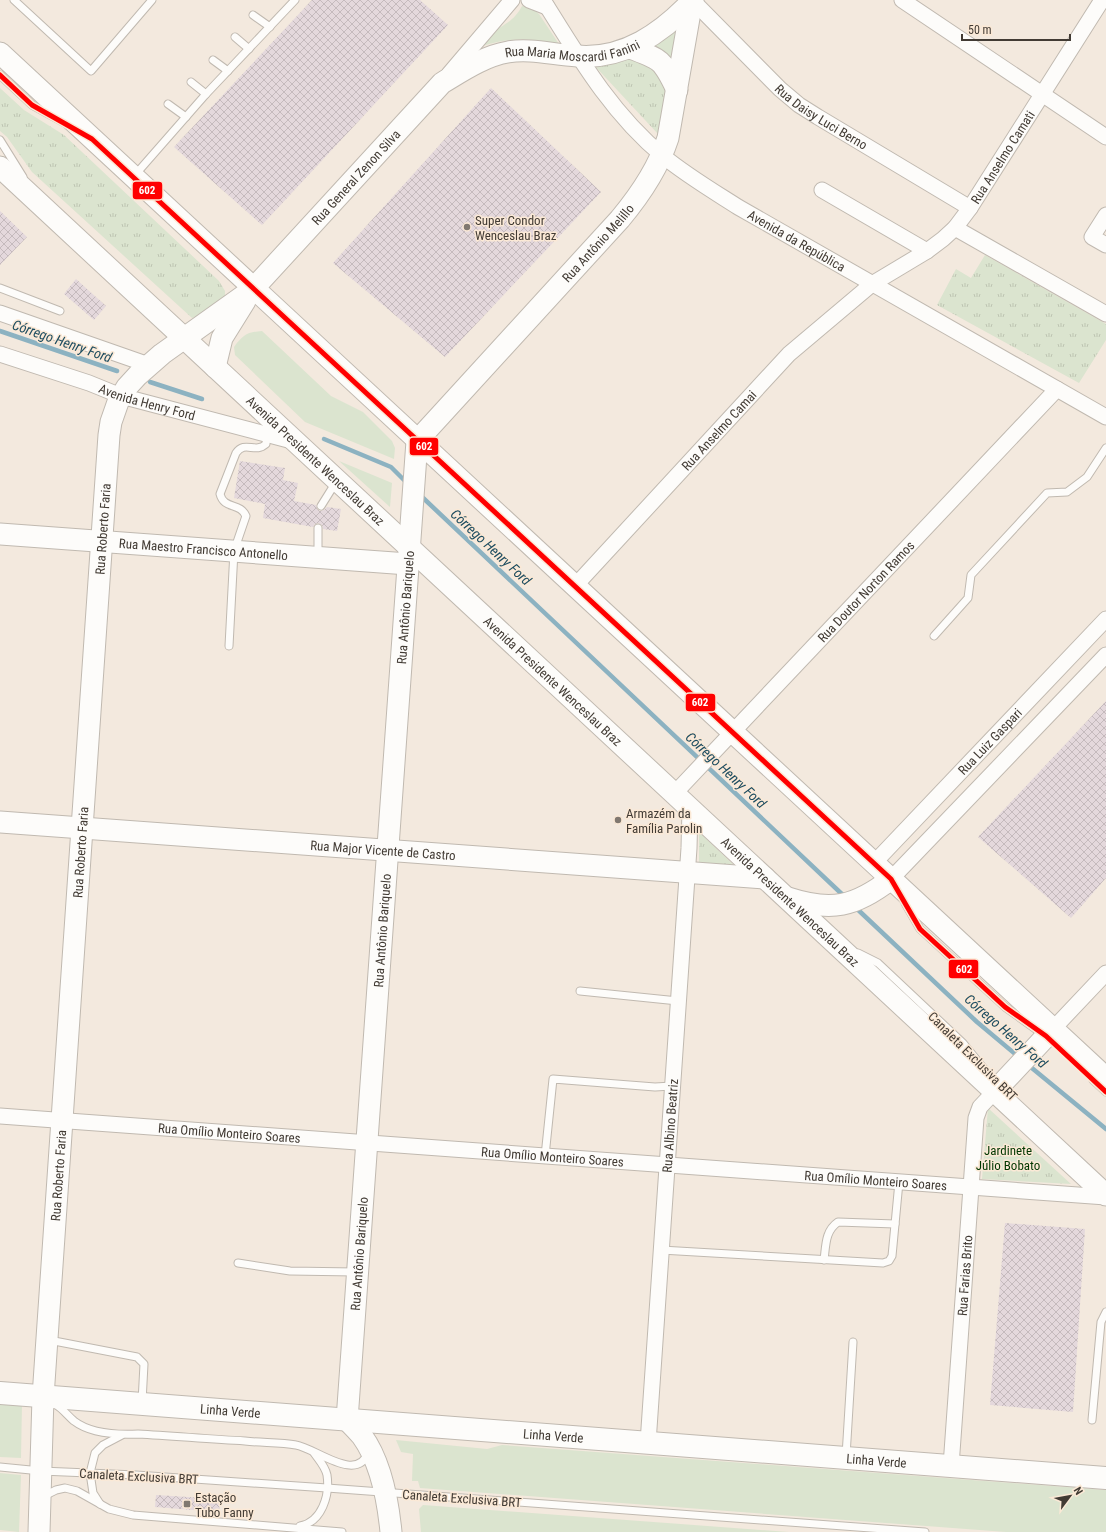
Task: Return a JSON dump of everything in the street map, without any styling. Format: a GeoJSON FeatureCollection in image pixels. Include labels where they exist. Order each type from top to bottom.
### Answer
{"type":"FeatureCollection","features":[{"type":"Feature","properties":{"kind":"highway","name":"Linha Verde"},"geometry":{"type":"LineString","coordinates":[[0,1393],[1106,1478]]}},
{"type":"Feature","properties":{"kind":"main road","name":"Rua Maria Moscardi Fanini"},"geometry":{"type":"LineString","coordinates":[[442,83],[488,58],[506,52],[535,51],[578,56],[606,55],[630,48],[657,33],[692,0]]}},
{"type":"Feature","properties":{"kind":"main road","name":"Rua Antônio Melillo"},"geometry":{"type":"LineString","coordinates":[[417,441],[637,199],[663,155],[672,122],[682,53],[692,0]]}},
{"type":"Feature","properties":{"kind":"main road"},"geometry":{"type":"LineString","coordinates":[[630,48],[650,55],[661,61],[669,73],[677,90]]}},
{"type":"Feature","properties":{"kind":"main road"},"geometry":{"type":"LineString","coordinates":[[0,53],[575,586],[727,738],[874,863],[887,882],[1047,1035],[1106,1078]]}},
{"type":"Feature","properties":{"kind":"main road","name":"Rua General Zenon Silva"},"geometry":{"type":"LineString","coordinates":[[185,339],[253,289],[442,83]]}},
{"type":"Feature","properties":{"kind":"main road","name":"Avenida Presidente Wenceslau Braz"},"geometry":{"type":"LineString","coordinates":[[0,167],[337,480],[408,555],[690,808],[833,941],[998,1084],[1106,1196]]}},
{"type":"Feature","properties":{"kind":"main road"},"geometry":{"type":"LineString","coordinates":[[215,367],[222,338],[253,289]]}},
{"type":"Feature","properties":{"kind":"main road","name":"Rua Roberto Faria"},"geometry":{"type":"LineString","coordinates":[[39,1532],[43,1397],[111,422],[121,396],[138,375],[149,365],[185,339]]}},
{"type":"Feature","properties":{"kind":"main road","name":"Rua Antônio Bariquelo"},"geometry":{"type":"LineString","coordinates":[[347,1420],[417,441]]}},
{"type":"Feature","properties":{"kind":"main road","name":"Rua Maestro Francisco Antonello"},"geometry":{"type":"LineString","coordinates":[[0,534],[318,557],[408,555]]}},
{"type":"Feature","properties":{"kind":"main road","name":"Rua Major Vicente de Castro"},"geometry":{"type":"LineString","coordinates":[[0,822],[765,878]]}},
{"type":"Feature","properties":{"kind":"main road"},"geometry":{"type":"LineString","coordinates":[[787,898],[808,905],[835,906],[860,900],[887,882]]}},
{"type":"Feature","properties":{"kind":"main road"},"geometry":{"type":"LineString","coordinates":[[998,1084],[1047,1035]]}},
{"type":"Feature","properties":{"kind":"main road"},"geometry":{"type":"LineString","coordinates":[[347,1420],[362,1436],[370,1449],[385,1493],[391,1532]]}},
{"type":"Feature","properties":{"kind":"street","name":"Rua General Zenon Silva"},"geometry":{"type":"LineString","coordinates":[[442,83],[512,0]]}},
{"type":"Feature","properties":{"kind":"street"},"geometry":{"type":"LineString","coordinates":[[529,0],[545,3]]}},
{"type":"Feature","properties":{"kind":"street","name":"Rua Daisy Luci Berno"},"geometry":{"type":"LineString","coordinates":[[692,0],[780,89],[799,105],[970,208]]}},
{"type":"Feature","properties":{"kind":"street"},"geometry":{"type":"LineString","coordinates":[[902,0],[1106,137]]}},
{"type":"Feature","properties":{"kind":"street","name":"Rua Anselmo Camati"},"geometry":{"type":"LineString","coordinates":[[872,284],[927,251],[955,228],[970,208],[1043,95],[1102,0]]}},
{"type":"Feature","properties":{"kind":"street","name":"Avenida da República"},"geometry":{"type":"LineString","coordinates":[[545,3],[588,73],[612,104],[644,138],[663,155],[705,186],[738,207],[1106,417]]}},
{"type":"Feature","properties":{"kind":"street"},"geometry":{"type":"LineString","coordinates":[[822,190],[927,251]]}},
{"type":"Feature","properties":{"kind":"street"},"geometry":{"type":"LineString","coordinates":[[1106,215],[1092,237],[1106,245]]}},
{"type":"Feature","properties":{"kind":"street"},"geometry":{"type":"LineString","coordinates":[[955,228],[1106,314]]}},
{"type":"Feature","properties":{"kind":"street","name":"Rua Anselmo Camai"},"geometry":{"type":"LineString","coordinates":[[575,586],[789,354],[872,284]]}},
{"type":"Feature","properties":{"kind":"street"},"geometry":{"type":"LineString","coordinates":[[0,313],[149,365]]}},
{"type":"Feature","properties":{"kind":"street","name":"Avenida Henry Ford"},"geometry":{"type":"LineString","coordinates":[[0,354],[90,383],[121,396],[296,442]]}},
{"type":"Feature","properties":{"kind":"street","name":"Rua Doutor Norton Ramos"},"geometry":{"type":"LineString","coordinates":[[674,794],[1056,389]]}},
{"type":"Feature","properties":{"kind":"street","name":"Rua Luiz Gaspari"},"geometry":{"type":"LineString","coordinates":[[874,863],[1106,619]]}},
{"type":"Feature","properties":{"kind":"street","name":"Rua Luiz Gaspari"},"geometry":{"type":"LineString","coordinates":[[887,882],[1106,655]]}},
{"type":"Feature","properties":{"kind":"street","name":"Rua Albino Beatriz"},"geometry":{"type":"LineString","coordinates":[[648,1443],[687,872],[690,808]]}},
{"type":"Feature","properties":{"kind":"street"},"geometry":{"type":"LineString","coordinates":[[1047,1035],[1106,973]]}},
{"type":"Feature","properties":{"kind":"street","name":"Rua Farias Brito"},"geometry":{"type":"LineString","coordinates":[[951,1466],[977,1112],[998,1084]]}},
{"type":"Feature","properties":{"kind":"street","name":"Rua Omílio Monteiro Soares"},"geometry":{"type":"LineString","coordinates":[[0,1116],[1106,1196]]}},
{"type":"Feature","properties":{"kind":"lane"},"geometry":{"type":"LineString","coordinates":[[14,0],[91,71],[152,0]]}},
{"type":"Feature","properties":{"kind":"lane"},"geometry":{"type":"LineString","coordinates":[[133,177],[206,94],[270,27],[291,2]]}},
{"type":"Feature","properties":{"kind":"lane"},"geometry":{"type":"LineString","coordinates":[[253,15],[270,27]]}},
{"type":"Feature","properties":{"kind":"lane"},"geometry":{"type":"LineString","coordinates":[[235,37],[249,49]]}},
{"type":"Feature","properties":{"kind":"lane"},"geometry":{"type":"LineString","coordinates":[[213,60],[228,71]]}},
{"type":"Feature","properties":{"kind":"lane"},"geometry":{"type":"LineString","coordinates":[[0,75],[32,105],[92,139]]}},
{"type":"Feature","properties":{"kind":"lane"},"geometry":{"type":"LineString","coordinates":[[191,82],[206,94]]}},
{"type":"Feature","properties":{"kind":"lane"},"geometry":{"type":"LineString","coordinates":[[168,104],[186,117]]}},
{"type":"Feature","properties":{"kind":"lane"},"geometry":{"type":"LineString","coordinates":[[0,140],[40,204]]}},
{"type":"Feature","properties":{"kind":"lane"},"geometry":{"type":"LineString","coordinates":[[0,288],[60,311]]}},
{"type":"Feature","properties":{"kind":"lane"},"geometry":{"type":"LineString","coordinates":[[228,646],[234,551],[246,516],[240,508],[226,504],[222,500],[220,494],[238,448],[243,446],[257,449],[263,447],[266,444],[267,434]]}},
{"type":"Feature","properties":{"kind":"lane"},"geometry":{"type":"LineString","coordinates":[[934,636],[968,598],[971,575],[1021,520],[1046,493],[1067,492],[1087,477],[1106,448]]}},
{"type":"Feature","properties":{"kind":"lane"},"geometry":{"type":"LineString","coordinates":[[321,506],[337,480]]}},
{"type":"Feature","properties":{"kind":"lane"},"geometry":{"type":"LineString","coordinates":[[318,528],[318,557]]}},
{"type":"Feature","properties":{"kind":"lane"},"geometry":{"type":"LineString","coordinates":[[580,990],[678,1001]]}},
{"type":"Feature","properties":{"kind":"lane"},"geometry":{"type":"LineString","coordinates":[[1047,1035],[1106,1092]]}},
{"type":"Feature","properties":{"kind":"lane"},"geometry":{"type":"LineString","coordinates":[[545,1156],[553,1079],[655,1087],[672,1086]]}},
{"type":"Feature","properties":{"kind":"lane"},"geometry":{"type":"LineString","coordinates":[[661,1250],[883,1263],[889,1261],[892,1256],[899,1182]]}},
{"type":"Feature","properties":{"kind":"lane"},"geometry":{"type":"LineString","coordinates":[[824,1260],[828,1232],[831,1226],[838,1222],[895,1224]]}},
{"type":"Feature","properties":{"kind":"lane"},"geometry":{"type":"LineString","coordinates":[[238,1263],[290,1270],[358,1272]]}},
{"type":"Feature","properties":{"kind":"lane"},"geometry":{"type":"LineString","coordinates":[[1092,1420],[1102,1322],[1106,1312]]}},
{"type":"Feature","properties":{"kind":"lane"},"geometry":{"type":"LineString","coordinates":[[47,1340],[138,1358],[144,1364],[142,1404]]}},
{"type":"Feature","properties":{"kind":"lane"},"geometry":{"type":"LineString","coordinates":[[846,1458],[853,1342]]}},
{"type":"Feature","properties":{"kind":"lane"},"geometry":{"type":"LineString","coordinates":[[43,1397],[64,1410],[73,1420],[87,1429],[122,1435],[138,1434],[298,1445],[340,1464],[351,1466],[359,1464],[366,1458],[370,1449]]}},
{"type":"Feature","properties":{"kind":"lane"},"geometry":{"type":"LineString","coordinates":[[100,1504],[93,1493],[90,1473],[95,1453],[103,1445],[122,1435]]}},
{"type":"Feature","properties":{"kind":"lane"},"geometry":{"type":"LineString","coordinates":[[291,1527],[306,1525],[316,1519],[324,1505],[327,1488],[327,1474],[322,1464],[312,1452]]}},
{"type":"Feature","properties":{"kind":"lane","name":"Canaleta Exclusiva BRT"},"geometry":{"type":"LineString","coordinates":[[0,1467],[41,1471],[327,1488],[925,1532]]}},
{"type":"Feature","properties":{"kind":"lane"},"geometry":{"type":"LineString","coordinates":[[40,1498],[56,1490],[65,1488],[76,1491],[109,1509],[133,1515],[342,1532]]}},
{"type":"Feature","properties":{"kind":"green space"},"geometry":{"type":"Polygon","coordinates":[[[522,6],[533,9],[539,14],[559,44],[526,40],[508,40],[476,48],[489,35],[511,20],[519,12],[522,6]]]}},
{"type":"Feature","properties":{"kind":"green space"},"geometry":{"type":"Polygon","coordinates":[[[684,19],[676,64],[647,47],[684,19]]]}},
{"type":"Feature","properties":{"kind":"green space"},"geometry":{"type":"Polygon","coordinates":[[[629,58],[658,70],[668,91],[658,134],[592,63],[629,58]]]}},
{"type":"Feature","properties":{"kind":"green space"},"geometry":{"type":"Polygon","coordinates":[[[0,88],[24,110],[64,135],[219,281],[225,291],[225,297],[198,316],[192,318],[32,172],[7,137],[0,131],[0,88]]]}},
{"type":"Feature","properties":{"kind":"green space"},"geometry":{"type":"Polygon","coordinates":[[[985,255],[1106,324],[1106,340],[1079,383],[937,305],[956,269],[971,278],[985,255]]]}},
{"type":"Feature","properties":{"kind":"green space"},"geometry":{"type":"Polygon","coordinates":[[[262,331],[331,396],[363,412],[392,441],[395,448],[394,459],[305,422],[235,355],[234,347],[243,337],[249,333],[262,331]]]}},
{"type":"Feature","properties":{"kind":"green space"},"geometry":{"type":"Polygon","coordinates":[[[339,461],[392,483],[390,507],[339,461]]]}},
{"type":"Feature","properties":{"kind":"green space"},"geometry":{"type":"Polygon","coordinates":[[[699,832],[737,868],[699,867],[699,832]]]}},
{"type":"Feature","properties":{"kind":"green space","name":"Jardinete Júlio Bobato"},"geometry":{"type":"Polygon","coordinates":[[[988,1108],[1071,1184],[982,1179],[988,1108]]]}},
{"type":"Feature","properties":{"kind":"green space"},"geometry":{"type":"Polygon","coordinates":[[[0,1401],[22,1403],[21,1458],[0,1457],[0,1401]]]}},
{"type":"Feature","properties":{"kind":"green space"},"geometry":{"type":"Polygon","coordinates":[[[396,1440],[487,1449],[502,1445],[1106,1490],[1106,1532],[1006,1532],[420,1488],[418,1481],[412,1481],[413,1454],[401,1452],[396,1440]]]}},
{"type":"Feature","properties":{"kind":"green space"},"geometry":{"type":"Polygon","coordinates":[[[0,1473],[21,1475],[19,1532],[0,1530],[0,1473]]]}},
{"type":"Feature","properties":{"kind":"green space"},"geometry":{"type":"Polygon","coordinates":[[[423,1505],[789,1532],[421,1532],[419,1509],[423,1505]]]}},
{"type":"Feature","properties":{"kind":"building"},"geometry":{"type":"Polygon","coordinates":[[[312,0],[420,0],[448,25],[262,225],[174,147],[312,0]]]}},
{"type":"Feature","properties":{"kind":"building","name":"Super Condor Wenceslau Braz"},"geometry":{"type":"Polygon","coordinates":[[[491,88],[601,192],[445,357],[333,263],[491,88]]]}},
{"type":"Feature","properties":{"kind":"building"},"geometry":{"type":"Polygon","coordinates":[[[0,211],[27,237],[0,265],[0,211]]]}},
{"type":"Feature","properties":{"kind":"building"},"geometry":{"type":"Polygon","coordinates":[[[76,279],[106,306],[94,320],[64,294],[76,279]]]}},
{"type":"Feature","properties":{"kind":"building"},"geometry":{"type":"Polygon","coordinates":[[[240,461],[285,468],[283,480],[298,483],[294,501],[316,505],[317,509],[320,511],[327,507],[341,509],[337,531],[323,529],[322,525],[318,523],[313,527],[263,518],[265,504],[234,498],[240,461]]]}},
{"type":"Feature","properties":{"kind":"building"},"geometry":{"type":"Polygon","coordinates":[[[1106,701],[1106,878],[1071,918],[978,837],[1106,701]]]}},
{"type":"Feature","properties":{"kind":"building"},"geometry":{"type":"Polygon","coordinates":[[[1005,1223],[1085,1229],[1073,1412],[990,1405],[1005,1223]]]}},
{"type":"Feature","properties":{"kind":"building","name":"Estação Tubo Fanny"},"geometry":{"type":"Polygon","coordinates":[[[156,1495],[220,1499],[219,1512],[155,1507],[156,1495]]]}},
{"type":"Feature","properties":{"kind":"waterway","name":"Córrego Henry Ford"},"geometry":{"type":"LineString","coordinates":[[0,331],[117,371]]}},
{"type":"Feature","properties":{"kind":"waterway","name":"Córrego Henry Ford"},"geometry":{"type":"LineString","coordinates":[[150,382],[202,399]]}},
{"type":"Feature","properties":{"kind":"waterway","name":"Córrego Henry Ford"},"geometry":{"type":"LineString","coordinates":[[324,439],[391,467],[407,483]]}},
{"type":"Feature","properties":{"kind":"waterway","name":"Córrego Henry Ford"},"geometry":{"type":"LineString","coordinates":[[420,495],[845,897]]}},
{"type":"Feature","properties":{"kind":"waterway","name":"Córrego Henry Ford"},"geometry":{"type":"LineString","coordinates":[[854,906],[977,1022],[1020,1058]]}},
{"type":"Feature","properties":{"kind":"waterway","name":"Córrego Henry Ford"},"geometry":{"type":"LineString","coordinates":[[1027,1064],[1106,1129]]}},
{"type":"Feature","properties":{"kind":"transit line","name":"602"},"geometry":{"type":"LineString","coordinates":[[0,75],[32,105],[92,139],[891,879],[920,929],[1005,1007],[1046,1036],[1106,1092]]}},
{"type":"Feature","properties":{"kind":"place","name":"Super Condor Wenceslau Braz"},"geometry":{"type":"Point","coordinates":[467,227]}},
{"type":"Feature","properties":{"kind":"place","name":"Armazém da Família Parolin"},"geometry":{"type":"Point","coordinates":[618,820]}},
{"type":"Feature","properties":{"kind":"place","name":"Estação Tubo Fanny"},"geometry":{"type":"Point","coordinates":[187,1504]}}]}
